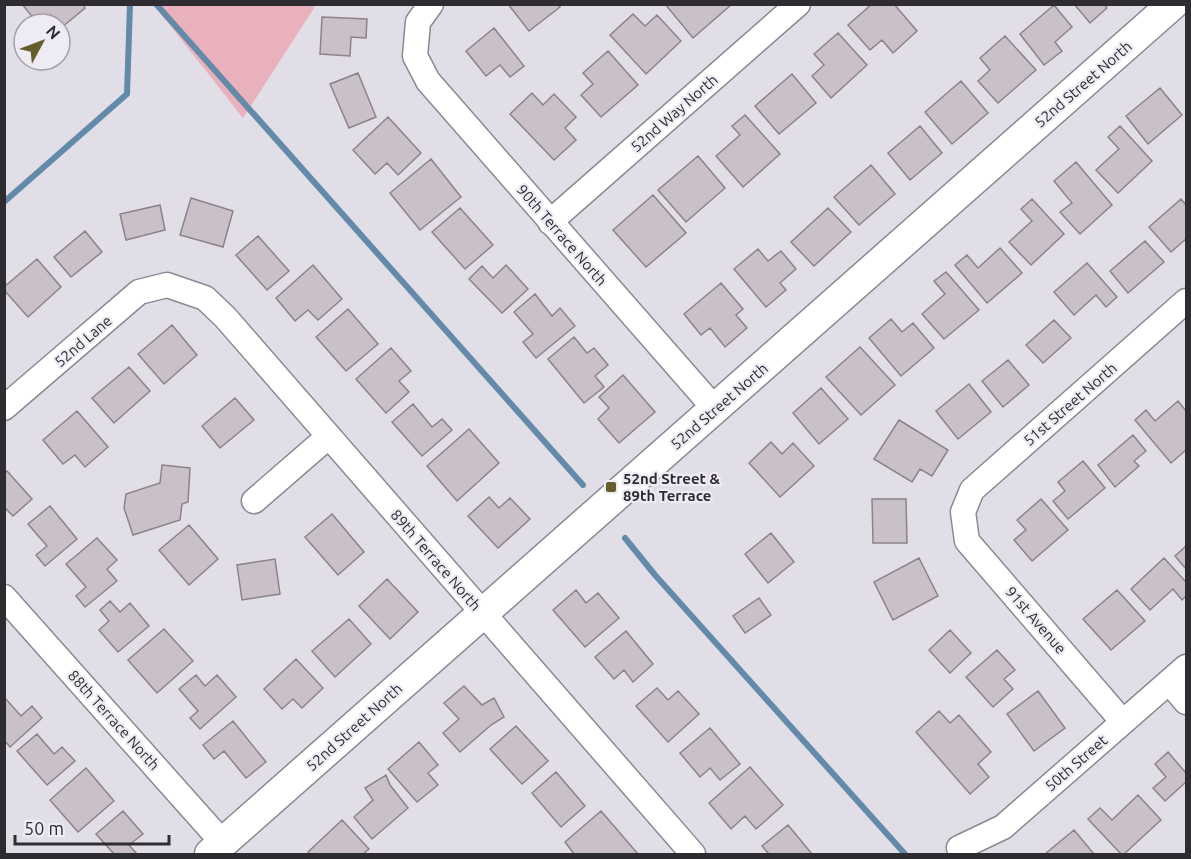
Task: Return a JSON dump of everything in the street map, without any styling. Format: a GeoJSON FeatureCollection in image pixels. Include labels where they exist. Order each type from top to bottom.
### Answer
{"type":"FeatureCollection","features":[{"type":"Feature","properties":{"kind":"street","name":"90th Terrace North"},"geometry":{"type":"LineString","coordinates":[[431,4],[418,22],[415,56],[428,81],[715,409]]}},
{"type":"Feature","properties":{"kind":"street","name":"52nd Way North"},"geometry":{"type":"LineString","coordinates":[[550,222],[798,4]]}},
{"type":"Feature","properties":{"kind":"street","name":"52nd Street North"},"geometry":{"type":"LineString","coordinates":[[217,849],[1173,4]]}},
{"type":"Feature","properties":{"kind":"street","name":"52nd Lane"},"geometry":{"type":"LineString","coordinates":[[4,408],[139,292],[167,285]]}},
{"type":"Feature","properties":{"kind":"street","name":"89th Terrace North"},"geometry":{"type":"LineString","coordinates":[[167,285],[205,298],[225,317],[687,852]]}},
{"type":"Feature","properties":{"kind":"street","name":"51st Street North"},"geometry":{"type":"LineString","coordinates":[[963,513],[972,490],[1186,302]]}},
{"type":"Feature","properties":{"kind":"street"},"geometry":{"type":"LineString","coordinates":[[254,501],[329,436]]}},
{"type":"Feature","properties":{"kind":"street","name":"91st Avenue"},"geometry":{"type":"LineString","coordinates":[[963,513],[967,541],[1124,722]]}},
{"type":"Feature","properties":{"kind":"street","name":"88th Terrace North"},"geometry":{"type":"LineString","coordinates":[[4,597],[217,849]]}},
{"type":"Feature","properties":{"kind":"street"},"geometry":{"type":"LineString","coordinates":[[1178,674],[1186,702]]}},
{"type":"Feature","properties":{"kind":"street","name":"50th Street"},"geometry":{"type":"LineString","coordinates":[[959,848],[1003,827],[1178,674]]}},
{"type":"Feature","properties":{"kind":"shaded area"},"geometry":{"type":"Polygon","coordinates":[[[313,4],[314,8],[243,118],[154,5],[313,4]]]}},
{"type":"Feature","properties":{"kind":"building"},"geometry":{"type":"Polygon","coordinates":[[[22,4],[83,4],[85,8],[72,19],[72,12],[28,12],[22,4]]]}},
{"type":"Feature","properties":{"kind":"building"},"geometry":{"type":"Polygon","coordinates":[[[508,4],[557,4],[560,7],[529,31],[508,4]]]}},
{"type":"Feature","properties":{"kind":"building"},"geometry":{"type":"Polygon","coordinates":[[[665,4],[732,4],[693,38],[665,4]]]}},
{"type":"Feature","properties":{"kind":"building"},"geometry":{"type":"Polygon","coordinates":[[[872,4],[894,4],[917,31],[893,53],[882,40],[870,50],[848,25],[872,4]]]}},
{"type":"Feature","properties":{"kind":"building"},"geometry":{"type":"Polygon","coordinates":[[[1074,4],[1104,4],[1107,8],[1090,23],[1074,4]]]}},
{"type":"Feature","properties":{"kind":"building"},"geometry":{"type":"Polygon","coordinates":[[[1054,5],[1072,27],[1055,42],[1062,51],[1044,65],[1020,34],[1054,5]]]}},
{"type":"Feature","properties":{"kind":"building"},"geometry":{"type":"Polygon","coordinates":[[[633,14],[645,26],[657,15],[681,41],[646,74],[610,35],[633,14]]]}},
{"type":"Feature","properties":{"kind":"building"},"geometry":{"type":"Polygon","coordinates":[[[322,17],[367,19],[366,38],[351,37],[350,56],[320,54],[322,17]]]}},
{"type":"Feature","properties":{"kind":"building"},"geometry":{"type":"Polygon","coordinates":[[[494,28],[524,66],[510,77],[500,65],[486,76],[466,51],[494,28]]]}},
{"type":"Feature","properties":{"kind":"building"},"geometry":{"type":"Polygon","coordinates":[[[838,33],[867,65],[831,98],[812,76],[824,65],[814,54],[838,33]]]}},
{"type":"Feature","properties":{"kind":"building"},"geometry":{"type":"Polygon","coordinates":[[[1005,36],[1036,70],[998,103],[978,81],[990,70],[980,58],[1005,36]]]}},
{"type":"Feature","properties":{"kind":"building"},"geometry":{"type":"Polygon","coordinates":[[[608,51],[638,85],[601,117],[581,95],[593,84],[583,73],[608,51]]]}},
{"type":"Feature","properties":{"kind":"building"},"geometry":{"type":"Polygon","coordinates":[[[358,73],[376,117],[349,128],[330,84],[358,73]]]}},
{"type":"Feature","properties":{"kind":"building"},"geometry":{"type":"Polygon","coordinates":[[[792,74],[816,103],[779,134],[755,106],[792,74]]]}},
{"type":"Feature","properties":{"kind":"building"},"geometry":{"type":"Polygon","coordinates":[[[961,81],[988,113],[952,144],[925,112],[961,81]]]}},
{"type":"Feature","properties":{"kind":"building"},"geometry":{"type":"Polygon","coordinates":[[[1160,88],[1182,115],[1148,144],[1126,116],[1160,88]]]}},
{"type":"Feature","properties":{"kind":"building"},"geometry":{"type":"Polygon","coordinates":[[[532,93],[543,105],[554,94],[576,117],[565,128],[576,140],[554,160],[510,114],[532,93]]]}},
{"type":"Feature","properties":{"kind":"building"},"geometry":{"type":"Polygon","coordinates":[[[745,115],[780,154],[743,187],[716,156],[740,135],[732,126],[745,115]]]}},
{"type":"Feature","properties":{"kind":"building"},"geometry":{"type":"Polygon","coordinates":[[[388,117],[421,153],[398,175],[387,163],[375,174],[353,150],[388,117]]]}},
{"type":"Feature","properties":{"kind":"building"},"geometry":{"type":"Polygon","coordinates":[[[920,126],[942,153],[910,180],[888,153],[920,126]]]}},
{"type":"Feature","properties":{"kind":"building"},"geometry":{"type":"Polygon","coordinates":[[[1120,126],[1152,161],[1118,193],[1096,170],[1119,149],[1108,137],[1120,126]]]}},
{"type":"Feature","properties":{"kind":"building"},"geometry":{"type":"Polygon","coordinates":[[[698,156],[725,188],[686,222],[658,190],[698,156]]]}},
{"type":"Feature","properties":{"kind":"building"},"geometry":{"type":"Polygon","coordinates":[[[431,159],[461,197],[420,230],[390,193],[431,159]]]}},
{"type":"Feature","properties":{"kind":"building"},"geometry":{"type":"Polygon","coordinates":[[[1076,162],[1112,205],[1080,234],[1060,212],[1072,203],[1054,181],[1076,162]]]}},
{"type":"Feature","properties":{"kind":"building"},"geometry":{"type":"Polygon","coordinates":[[[871,165],[895,194],[859,225],[834,197],[871,165]]]}},
{"type":"Feature","properties":{"kind":"building"},"geometry":{"type":"Polygon","coordinates":[[[653,195],[686,233],[646,267],[613,230],[653,195]]]}},
{"type":"Feature","properties":{"kind":"building"},"geometry":{"type":"Polygon","coordinates":[[[191,198],[233,211],[223,247],[180,235],[191,198]]]}},
{"type":"Feature","properties":{"kind":"building"},"geometry":{"type":"Polygon","coordinates":[[[1032,199],[1064,234],[1031,265],[1009,242],[1032,221],[1021,209],[1032,199]]]}},
{"type":"Feature","properties":{"kind":"building"},"geometry":{"type":"Polygon","coordinates":[[[1181,199],[1186,205],[1186,239],[1171,252],[1149,227],[1181,199]]]}},
{"type":"Feature","properties":{"kind":"building"},"geometry":{"type":"Polygon","coordinates":[[[160,205],[165,230],[126,240],[120,214],[160,205]]]}},
{"type":"Feature","properties":{"kind":"building"},"geometry":{"type":"Polygon","coordinates":[[[460,208],[493,245],[465,269],[432,232],[460,208]]]}},
{"type":"Feature","properties":{"kind":"building"},"geometry":{"type":"Polygon","coordinates":[[[828,208],[851,232],[814,266],[791,242],[828,208]]]}},
{"type":"Feature","properties":{"kind":"building"},"geometry":{"type":"Polygon","coordinates":[[[85,231],[102,252],[71,277],[54,257],[85,231]]]}},
{"type":"Feature","properties":{"kind":"building"},"geometry":{"type":"Polygon","coordinates":[[[258,236],[289,271],[267,290],[236,255],[258,236]]]}},
{"type":"Feature","properties":{"kind":"building"},"geometry":{"type":"Polygon","coordinates":[[[1145,241],[1164,262],[1128,293],[1110,271],[1145,241]]]}},
{"type":"Feature","properties":{"kind":"building"},"geometry":{"type":"Polygon","coordinates":[[[1000,248],[1022,273],[987,303],[955,265],[967,255],[978,268],[1000,248]]]}},
{"type":"Feature","properties":{"kind":"building"},"geometry":{"type":"Polygon","coordinates":[[[758,249],[768,261],[781,251],[796,269],[780,283],[786,290],[766,307],[734,269],[758,249]]]}},
{"type":"Feature","properties":{"kind":"building"},"geometry":{"type":"Polygon","coordinates":[[[37,259],[61,287],[28,317],[4,290],[4,287],[37,259]]]}},
{"type":"Feature","properties":{"kind":"building"},"geometry":{"type":"Polygon","coordinates":[[[1087,263],[1117,297],[1106,307],[1096,295],[1074,315],[1054,292],[1087,263]]]}},
{"type":"Feature","properties":{"kind":"building"},"geometry":{"type":"Polygon","coordinates":[[[313,265],[342,299],[318,320],[308,310],[295,321],[276,298],[313,265]]]}},
{"type":"Feature","properties":{"kind":"building"},"geometry":{"type":"Polygon","coordinates":[[[506,265],[528,289],[502,313],[469,279],[482,266],[493,278],[506,265]]]}},
{"type":"Feature","properties":{"kind":"building"},"geometry":{"type":"Polygon","coordinates":[[[946,272],[979,310],[944,339],[922,314],[945,294],[934,281],[946,272]]]}},
{"type":"Feature","properties":{"kind":"building"},"geometry":{"type":"Polygon","coordinates":[[[721,283],[743,309],[736,315],[747,328],[725,347],[710,328],[701,335],[684,314],[721,283]]]}},
{"type":"Feature","properties":{"kind":"building"},"geometry":{"type":"Polygon","coordinates":[[[535,294],[552,316],[560,308],[575,326],[536,358],[523,342],[533,334],[514,312],[535,294]]]}},
{"type":"Feature","properties":{"kind":"building"},"geometry":{"type":"Polygon","coordinates":[[[348,309],[378,344],[346,371],[316,337],[348,309]]]}},
{"type":"Feature","properties":{"kind":"building"},"geometry":{"type":"Polygon","coordinates":[[[891,319],[902,332],[913,323],[934,348],[901,376],[869,338],[891,319]]]}},
{"type":"Feature","properties":{"kind":"building"},"geometry":{"type":"Polygon","coordinates":[[[1054,320],[1071,338],[1043,363],[1026,345],[1054,320]]]}},
{"type":"Feature","properties":{"kind":"building"},"geometry":{"type":"Polygon","coordinates":[[[172,325],[197,355],[164,384],[138,354],[172,325]]]}},
{"type":"Feature","properties":{"kind":"building"},"geometry":{"type":"Polygon","coordinates":[[[574,337],[587,353],[594,348],[608,365],[595,376],[604,387],[584,403],[548,359],[574,337]]]}},
{"type":"Feature","properties":{"kind":"building"},"geometry":{"type":"Polygon","coordinates":[[[860,347],[895,385],[861,415],[826,377],[860,347]]]}},
{"type":"Feature","properties":{"kind":"building"},"geometry":{"type":"Polygon","coordinates":[[[391,348],[411,371],[399,381],[409,392],[386,413],[356,379],[391,348]]]}},
{"type":"Feature","properties":{"kind":"building"},"geometry":{"type":"Polygon","coordinates":[[[1008,360],[1029,385],[1003,407],[982,381],[1008,360]]]}},
{"type":"Feature","properties":{"kind":"building"},"geometry":{"type":"Polygon","coordinates":[[[129,367],[150,391],[114,423],[92,398],[129,367]]]}},
{"type":"Feature","properties":{"kind":"building"},"geometry":{"type":"Polygon","coordinates":[[[623,375],[655,412],[619,443],[598,419],[609,408],[599,397],[623,375]]]}},
{"type":"Feature","properties":{"kind":"building"},"geometry":{"type":"Polygon","coordinates":[[[969,384],[991,412],[958,439],[936,411],[969,384]]]}},
{"type":"Feature","properties":{"kind":"building"},"geometry":{"type":"Polygon","coordinates":[[[821,388],[848,419],[819,444],[793,413],[821,388]]]}},
{"type":"Feature","properties":{"kind":"building"},"geometry":{"type":"Polygon","coordinates":[[[235,398],[254,420],[220,448],[202,426],[235,398]]]}},
{"type":"Feature","properties":{"kind":"building"},"geometry":{"type":"Polygon","coordinates":[[[1178,401],[1186,411],[1186,450],[1171,463],[1135,420],[1146,410],[1155,421],[1178,401]]]}},
{"type":"Feature","properties":{"kind":"building"},"geometry":{"type":"Polygon","coordinates":[[[413,404],[432,427],[442,419],[452,430],[422,456],[392,422],[413,404]]]}},
{"type":"Feature","properties":{"kind":"building"},"geometry":{"type":"Polygon","coordinates":[[[77,411],[108,447],[85,467],[75,455],[63,464],[43,440],[77,411]]]}},
{"type":"Feature","properties":{"kind":"building"},"geometry":{"type":"Polygon","coordinates":[[[899,420],[948,450],[932,476],[920,469],[912,482],[874,459],[899,420]]]}},
{"type":"Feature","properties":{"kind":"building"},"geometry":{"type":"Polygon","coordinates":[[[469,429],[499,463],[457,501],[427,466],[469,429]]]}},
{"type":"Feature","properties":{"kind":"building"},"geometry":{"type":"Polygon","coordinates":[[[1133,435],[1146,451],[1134,461],[1139,466],[1115,487],[1098,465],[1133,435]]]}},
{"type":"Feature","properties":{"kind":"building"},"geometry":{"type":"Polygon","coordinates":[[[771,442],[782,454],[793,443],[814,466],[780,497],[749,463],[771,442]]]}},
{"type":"Feature","properties":{"kind":"building"},"geometry":{"type":"Polygon","coordinates":[[[1083,461],[1105,488],[1068,519],[1053,501],[1065,491],[1058,482],[1083,461]]]}},
{"type":"Feature","properties":{"kind":"building"},"geometry":{"type":"Polygon","coordinates":[[[162,465],[190,468],[188,502],[182,504],[180,520],[133,535],[124,508],[126,494],[160,483],[162,465]]]}},
{"type":"Feature","properties":{"kind":"building"},"geometry":{"type":"Polygon","coordinates":[[[7,471],[32,499],[13,516],[4,507],[4,473],[7,471]]]}},
{"type":"Feature","properties":{"kind":"building"},"geometry":{"type":"Polygon","coordinates":[[[489,497],[499,508],[510,498],[530,519],[498,548],[468,516],[489,497]]]}},
{"type":"Feature","properties":{"kind":"building"},"geometry":{"type":"Polygon","coordinates":[[[872,499],[906,499],[907,543],[873,543],[872,499]]]}},
{"type":"Feature","properties":{"kind":"building"},"geometry":{"type":"Polygon","coordinates":[[[1041,499],[1068,530],[1032,561],[1014,540],[1026,530],[1017,520],[1041,499]]]}},
{"type":"Feature","properties":{"kind":"building"},"geometry":{"type":"Polygon","coordinates":[[[50,506],[77,539],[45,566],[36,555],[47,546],[28,524],[50,506]]]}},
{"type":"Feature","properties":{"kind":"building"},"geometry":{"type":"Polygon","coordinates":[[[332,514],[364,552],[338,575],[305,537],[332,514]]]}},
{"type":"Feature","properties":{"kind":"building"},"geometry":{"type":"Polygon","coordinates":[[[189,525],[218,559],[189,585],[159,550],[189,525]]]}},
{"type":"Feature","properties":{"kind":"building"},"geometry":{"type":"Polygon","coordinates":[[[771,533],[794,562],[768,583],[745,554],[771,533]]]}},
{"type":"Feature","properties":{"kind":"building"},"geometry":{"type":"Polygon","coordinates":[[[97,538],[117,560],[107,569],[117,581],[85,607],[76,596],[86,587],[66,564],[97,538]]]}},
{"type":"Feature","properties":{"kind":"building"},"geometry":{"type":"Polygon","coordinates":[[[1186,546],[1186,569],[1175,556],[1186,546]]]}},
{"type":"Feature","properties":{"kind":"building"},"geometry":{"type":"Polygon","coordinates":[[[919,558],[938,596],[893,620],[874,582],[919,558]]]}},
{"type":"Feature","properties":{"kind":"building"},"geometry":{"type":"Polygon","coordinates":[[[1164,558],[1186,582],[1186,596],[1182,600],[1173,589],[1150,610],[1131,589],[1164,558]]]}},
{"type":"Feature","properties":{"kind":"building"},"geometry":{"type":"Polygon","coordinates":[[[275,559],[280,594],[242,600],[237,565],[275,559]]]}},
{"type":"Feature","properties":{"kind":"building"},"geometry":{"type":"Polygon","coordinates":[[[387,579],[418,612],[390,639],[359,606],[387,579]]]}},
{"type":"Feature","properties":{"kind":"building"},"geometry":{"type":"Polygon","coordinates":[[[576,590],[586,603],[598,593],[619,618],[585,647],[553,610],[576,590]]]}},
{"type":"Feature","properties":{"kind":"building"},"geometry":{"type":"Polygon","coordinates":[[[1117,590],[1145,621],[1111,650],[1083,619],[1117,590]]]}},
{"type":"Feature","properties":{"kind":"building"},"geometry":{"type":"Polygon","coordinates":[[[759,598],[771,615],[745,633],[733,616],[759,598]]]}},
{"type":"Feature","properties":{"kind":"building"},"geometry":{"type":"Polygon","coordinates":[[[110,601],[120,612],[130,603],[149,626],[118,652],[99,630],[109,621],[100,610],[110,601]]]}},
{"type":"Feature","properties":{"kind":"building"},"geometry":{"type":"Polygon","coordinates":[[[349,619],[371,644],[335,677],[312,651],[349,619]]]}},
{"type":"Feature","properties":{"kind":"building"},"geometry":{"type":"Polygon","coordinates":[[[164,629],[193,661],[157,693],[128,660],[164,629]]]}},
{"type":"Feature","properties":{"kind":"building"},"geometry":{"type":"Polygon","coordinates":[[[950,630],[971,653],[950,673],[929,650],[950,630]]]}},
{"type":"Feature","properties":{"kind":"building"},"geometry":{"type":"Polygon","coordinates":[[[626,631],[653,664],[633,682],[624,670],[614,679],[595,657],[626,631]]]}},
{"type":"Feature","properties":{"kind":"building"},"geometry":{"type":"Polygon","coordinates":[[[997,650],[1015,670],[1004,679],[1013,689],[993,707],[966,677],[997,650]]]}},
{"type":"Feature","properties":{"kind":"building"},"geometry":{"type":"Polygon","coordinates":[[[296,659],[323,688],[302,708],[293,699],[282,709],[264,689],[296,659]]]}},
{"type":"Feature","properties":{"kind":"building"},"geometry":{"type":"Polygon","coordinates":[[[196,675],[205,686],[217,675],[236,697],[200,729],[190,718],[198,711],[179,689],[196,675]]]}},
{"type":"Feature","properties":{"kind":"building"},"geometry":{"type":"Polygon","coordinates":[[[464,686],[482,705],[494,698],[504,717],[491,725],[460,752],[443,733],[459,719],[444,703],[464,686]]]}},
{"type":"Feature","properties":{"kind":"building"},"geometry":{"type":"Polygon","coordinates":[[[657,688],[668,700],[678,691],[699,714],[668,742],[636,706],[657,688]]]}},
{"type":"Feature","properties":{"kind":"building"},"geometry":{"type":"Polygon","coordinates":[[[1038,691],[1065,728],[1034,751],[1007,714],[1038,691]]]}},
{"type":"Feature","properties":{"kind":"building"},"geometry":{"type":"Polygon","coordinates":[[[4,697],[21,716],[32,706],[42,718],[10,747],[4,740],[4,697]]]}},
{"type":"Feature","properties":{"kind":"building"},"geometry":{"type":"Polygon","coordinates":[[[939,711],[950,723],[959,715],[991,752],[978,764],[989,777],[970,794],[916,732],[939,711]]]}},
{"type":"Feature","properties":{"kind":"building"},"geometry":{"type":"Polygon","coordinates":[[[233,721],[266,762],[246,778],[224,751],[214,759],[203,745],[233,721]]]}},
{"type":"Feature","properties":{"kind":"building"},"geometry":{"type":"Polygon","coordinates":[[[516,726],[548,761],[522,784],[490,749],[516,726]]]}},
{"type":"Feature","properties":{"kind":"building"},"geometry":{"type":"Polygon","coordinates":[[[710,728],[740,764],[720,780],[710,768],[700,777],[680,753],[710,728]]]}},
{"type":"Feature","properties":{"kind":"building"},"geometry":{"type":"Polygon","coordinates":[[[37,734],[54,754],[62,747],[75,761],[47,785],[17,751],[37,734]]]}},
{"type":"Feature","properties":{"kind":"building"},"geometry":{"type":"Polygon","coordinates":[[[419,742],[438,765],[428,773],[438,785],[417,802],[388,769],[419,742]]]}},
{"type":"Feature","properties":{"kind":"building"},"geometry":{"type":"Polygon","coordinates":[[[1168,752],[1186,773],[1186,782],[1165,801],[1153,788],[1166,777],[1155,764],[1168,752]]]}},
{"type":"Feature","properties":{"kind":"building"},"geometry":{"type":"Polygon","coordinates":[[[750,767],[783,805],[756,829],[745,816],[731,829],[709,803],[750,767]]]}},
{"type":"Feature","properties":{"kind":"building"},"geometry":{"type":"Polygon","coordinates":[[[86,768],[114,801],[78,832],[50,800],[86,768]]]}},
{"type":"Feature","properties":{"kind":"building"},"geometry":{"type":"Polygon","coordinates":[[[556,772],[585,806],[561,827],[532,793],[556,772]]]}},
{"type":"Feature","properties":{"kind":"building"},"geometry":{"type":"Polygon","coordinates":[[[386,775],[390,785],[408,808],[372,839],[354,817],[373,800],[365,788],[386,775]]]}},
{"type":"Feature","properties":{"kind":"building"},"geometry":{"type":"Polygon","coordinates":[[[1138,795],[1161,820],[1124,854],[1121,854],[1088,819],[1100,808],[1112,820],[1138,795]]]}},
{"type":"Feature","properties":{"kind":"building"},"geometry":{"type":"Polygon","coordinates":[[[123,811],[143,834],[129,845],[137,854],[114,854],[96,834],[123,811]]]}},
{"type":"Feature","properties":{"kind":"building"},"geometry":{"type":"Polygon","coordinates":[[[601,811],[638,854],[574,854],[565,842],[601,811]]]}},
{"type":"Feature","properties":{"kind":"building"},"geometry":{"type":"Polygon","coordinates":[[[342,820],[369,849],[363,854],[310,854],[308,852],[342,820]]]}},
{"type":"Feature","properties":{"kind":"building"},"geometry":{"type":"Polygon","coordinates":[[[788,825],[812,854],[769,854],[762,846],[788,825]]]}},
{"type":"Feature","properties":{"kind":"building"},"geometry":{"type":"Polygon","coordinates":[[[1074,830],[1094,854],[1045,854],[1074,830]]]}},
{"type":"Feature","properties":{"kind":"waterway"},"geometry":{"type":"LineString","coordinates":[[4,202],[127,94],[130,4]]}},
{"type":"Feature","properties":{"kind":"waterway"},"geometry":{"type":"LineString","coordinates":[[156,4],[583,485]]}},
{"type":"Feature","properties":{"kind":"waterway"},"geometry":{"type":"LineString","coordinates":[[625,538],[655,575],[905,854]]}},
{"type":"Feature","properties":{"kind":"place","name":"52nd Street & 89th Terrace"},"geometry":{"type":"Point","coordinates":[611,487]}}]}
